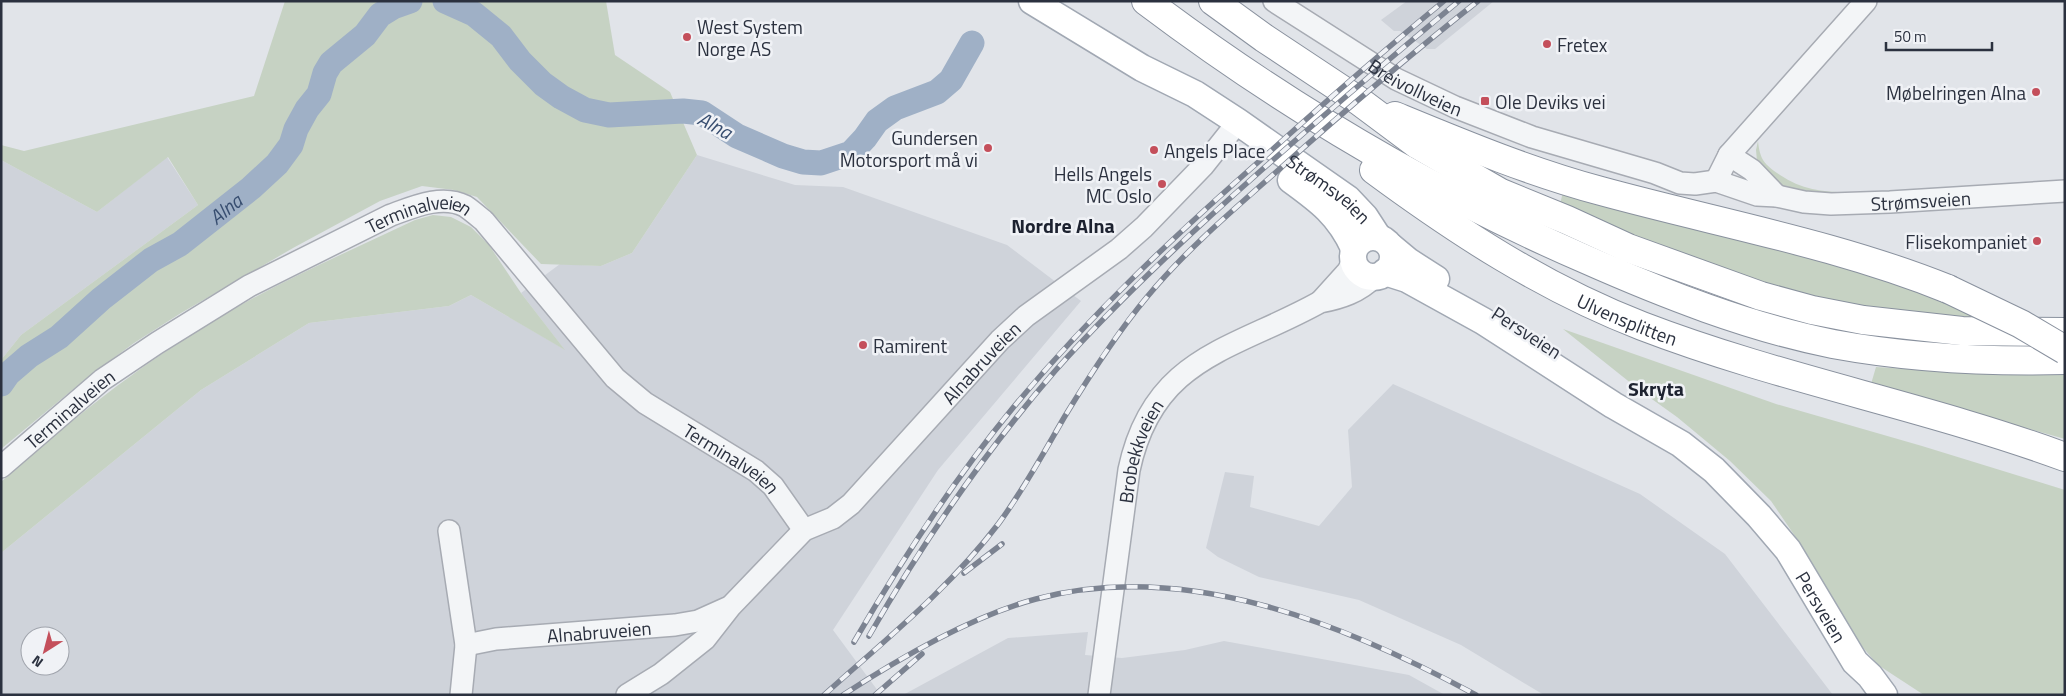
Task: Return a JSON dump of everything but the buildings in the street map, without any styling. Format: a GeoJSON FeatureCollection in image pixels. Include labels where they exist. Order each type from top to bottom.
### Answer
{"type":"FeatureCollection","features":[{"type":"Feature","properties":{"kind":"highway"},"geometry":{"type":"LineString","coordinates":[[1146,1],[1243,72],[1356,143],[1438,189],[1551,244],[1673,296],[1770,328],[1860,348],[1960,358],[2065,360]]}},
{"type":"Feature","properties":{"kind":"highway"},"geometry":{"type":"LineString","coordinates":[[1213,1],[1264,38],[1359,101],[1418,145],[1502,193],[1628,248],[1760,296],[1812,310],[1863,320],[1962,331],[2065,332]]}},
{"type":"Feature","properties":{"kind":"highway","name":"Ulvensplitten"},"geometry":{"type":"LineString","coordinates":[[1243,72],[1402,191],[1467,236],[1514,264],[1579,298],[1641,325],[1734,358],[1980,428],[2065,457]]}},
{"type":"Feature","properties":{"kind":"highway"},"geometry":{"type":"LineString","coordinates":[[1359,101],[1494,157],[1544,175],[1812,244],[1899,270],[1948,289],[2006,316],[2065,350]]}},
{"type":"Feature","properties":{"kind":"main road","name":"Strømsveien"},"geometry":{"type":"LineString","coordinates":[[1032,1],[1145,70],[1195,94],[1330,210],[1344,228],[1354,255]]}},
{"type":"Feature","properties":{"kind":"main road","name":"Strømsveien"},"geometry":{"type":"LineString","coordinates":[[1234,128],[1348,199],[1384,242]]}},
{"type":"Feature","properties":{"kind":"main road"},"geometry":{"type":"LineString","coordinates":[[1364,238],[1384,242],[1392,252],[1392,263],[1380,275],[1363,274],[1359,271],[1354,255],[1364,238]]}},
{"type":"Feature","properties":{"kind":"main road","name":"Persveien"},"geometry":{"type":"LineString","coordinates":[[1384,242],[1423,271],[1493,309],[1535,336],[1616,392],[1657,429]]}},
{"type":"Feature","properties":{"kind":"main road","name":"Persveien"},"geometry":{"type":"LineString","coordinates":[[1380,275],[1407,280],[1483,321],[1613,405],[1681,444],[1714,470],[1759,516],[1788,550],[1855,662],[1870,676],[1884,695]]}},
{"type":"Feature","properties":{"kind":"main road","name":"Persveien"},"geometry":{"type":"LineString","coordinates":[[1855,662],[1859,683],[1864,695]]}},
{"type":"Feature","properties":{"kind":"street"},"geometry":{"type":"LineString","coordinates":[[1716,181],[1729,155],[1866,1]]}},
{"type":"Feature","properties":{"kind":"street","name":"Breivollveien"},"geometry":{"type":"LineString","coordinates":[[1280,3],[1396,79],[1455,107],[1532,137],[1655,173],[1680,183],[1695,184],[1716,181]]}},
{"type":"Feature","properties":{"kind":"street","name":"Alnabruveien"},"geometry":{"type":"LineString","coordinates":[[627,695],[661,674],[705,639],[730,607],[804,530],[833,518],[851,504],[1000,340],[1026,316],[1119,250],[1144,228],[1193,176],[1234,128]]}},
{"type":"Feature","properties":{"kind":"street"},"geometry":{"type":"LineString","coordinates":[[1729,155],[1752,170],[1777,196]]}},
{"type":"Feature","properties":{"kind":"street","name":"Breivollveien"},"geometry":{"type":"LineString","coordinates":[[1655,173],[1700,169],[1729,155]]}},
{"type":"Feature","properties":{"kind":"street","name":"Strømsveien"},"geometry":{"type":"LineString","coordinates":[[1716,181],[1757,195],[1777,196],[1804,202],[1855,204],[2065,191]]}},
{"type":"Feature","properties":{"kind":"street","name":"Terminalveien"},"geometry":{"type":"LineString","coordinates":[[1,467],[102,380],[157,342],[249,286],[391,215],[443,200],[465,206],[484,220],[615,378],[645,403],[756,471],[773,486],[804,530]]}},
{"type":"Feature","properties":{"kind":"street","name":"Brobekkveien"},"geometry":{"type":"LineString","coordinates":[[1320,302],[1348,271],[1354,255]]}},
{"type":"Feature","properties":{"kind":"street","name":"Brobekkveien"},"geometry":{"type":"LineString","coordinates":[[1099,695],[1129,470],[1137,440],[1148,416],[1169,388],[1197,362],[1228,345],[1320,302],[1348,294],[1380,275]]}},
{"type":"Feature","properties":{"kind":"street"},"geometry":{"type":"LineString","coordinates":[[449,531],[466,645],[461,695]]}},
{"type":"Feature","properties":{"kind":"street","name":"Alnabruveien"},"geometry":{"type":"LineString","coordinates":[[466,645],[496,639],[675,625],[698,621],[730,607]]}},
{"type":"Feature","properties":{"kind":"shaded area"},"geometry":{"type":"Polygon","coordinates":[[[1407,1],[1494,1],[1435,49],[1427,49],[1400,31],[1394,31],[1381,20],[1407,1]]]}},
{"type":"Feature","properties":{"kind":"shaded area"},"geometry":{"type":"Polygon","coordinates":[[[697,155],[795,185],[843,187],[1007,245],[1081,301],[938,470],[833,630],[881,695],[1,695],[1,553],[201,390],[309,323],[449,306],[471,295],[564,349],[521,293],[560,264],[601,266],[632,253],[697,155]]]}},
{"type":"Feature","properties":{"kind":"shaded area"},"geometry":{"type":"Polygon","coordinates":[[[167,157],[198,205],[21,335],[1,360],[1,160],[97,212],[167,157]]]}},
{"type":"Feature","properties":{"kind":"shaded area"},"geometry":{"type":"Polygon","coordinates":[[[1393,384],[1640,494],[1725,554],[1833,695],[1544,695],[1461,645],[1359,600],[1259,577],[1218,557],[1206,548],[1225,472],[1254,476],[1250,507],[1319,526],[1352,487],[1348,430],[1393,384]]]}},
{"type":"Feature","properties":{"kind":"shaded area"},"geometry":{"type":"Polygon","coordinates":[[[1088,632],[1085,655],[1122,658],[1185,650],[1224,641],[1409,675],[1445,695],[903,695],[1008,638],[1088,632]]]}},
{"type":"Feature","properties":{"kind":"green space"},"geometry":{"type":"Polygon","coordinates":[[[285,1],[606,1],[615,55],[670,92],[697,155],[632,253],[601,266],[541,264],[477,197],[454,190],[422,186],[380,201],[293,248],[181,313],[134,343],[88,377],[1,449],[1,360],[21,335],[198,205],[168,157],[97,212],[1,160],[1,145],[24,151],[254,96],[285,1]]]}},
{"type":"Feature","properties":{"kind":"green space"},"geometry":{"type":"Polygon","coordinates":[[[1758,141],[1760,153],[1770,168],[1794,183],[1808,188],[1838,192],[1899,191],[1817,196],[1782,187],[1757,161],[1756,150],[1758,141]]]}},
{"type":"Feature","properties":{"kind":"green space"},"geometry":{"type":"Polygon","coordinates":[[[1563,192],[1877,276],[1929,294],[1985,319],[1923,315],[1833,302],[1749,280],[1656,246],[1560,204],[1563,192]]]}},
{"type":"Feature","properties":{"kind":"green space"},"geometry":{"type":"Polygon","coordinates":[[[433,215],[451,217],[471,227],[489,245],[521,293],[565,350],[471,295],[449,306],[309,323],[201,390],[1,553],[1,482],[104,396],[158,356],[239,306],[339,255],[415,220],[433,215]]]}},
{"type":"Feature","properties":{"kind":"green space"},"geometry":{"type":"Polygon","coordinates":[[[1563,329],[1776,404],[2065,490],[2065,695],[1924,695],[1878,665],[1853,636],[1797,539],[1771,501],[1730,461],[1677,417],[1642,392],[1563,329]]]}},
{"type":"Feature","properties":{"kind":"green space"},"geometry":{"type":"Polygon","coordinates":[[[1876,367],[1970,373],[2065,374],[2065,439],[1871,384],[1876,367]]]}},
{"type":"Feature","properties":{"kind":"water"},"geometry":{"type":"Polygon","coordinates":[[[3,370],[12,378],[1,394],[1,372],[3,370]]]}},
{"type":"Feature","properties":{"kind":"waterway","name":"Alna"},"geometry":{"type":"LineString","coordinates":[[1,384],[8,374],[29,356],[59,337],[101,299],[151,260],[180,244],[251,188],[277,164],[291,145],[296,129],[307,109],[319,94],[325,73],[331,63],[365,35],[380,15],[393,7],[410,1]]}},
{"type":"Feature","properties":{"kind":"waterway","name":"Alna"},"geometry":{"type":"LineString","coordinates":[[445,1],[474,14],[501,36],[520,61],[543,84],[561,97],[585,110],[609,115],[683,111],[702,113],[737,136],[783,156],[803,162],[821,163],[851,153],[877,121],[895,108],[937,92],[951,80],[972,43]]}},
{"type":"Feature","properties":{"kind":"railway"},"geometry":{"type":"LineString","coordinates":[[854,642],[890,582],[948,493],[1012,409],[1071,342],[1133,278],[1197,217],[1353,78],[1444,1]]}},
{"type":"Feature","properties":{"kind":"railway"},"geometry":{"type":"LineString","coordinates":[[869,636],[911,566],[979,466],[1029,402],[1079,345],[1152,270],[1230,198],[1459,1]]}},
{"type":"Feature","properties":{"kind":"railway"},"geometry":{"type":"LineString","coordinates":[[824,695],[916,613],[980,547],[1017,497],[1074,401],[1114,340],[1147,297],[1177,264],[1225,217],[1325,129],[1400,64],[1478,1]]}},
{"type":"Feature","properties":{"kind":"railway"},"geometry":{"type":"LineString","coordinates":[[964,573],[1002,544]]}},
{"type":"Feature","properties":{"kind":"railway"},"geometry":{"type":"LineString","coordinates":[[843,695],[911,653],[961,627],[1012,607],[1036,599],[1093,589],[1150,587],[1207,593],[1263,605],[1319,623],[1373,644],[1476,695]]}},
{"type":"Feature","properties":{"kind":"railway"},"geometry":{"type":"LineString","coordinates":[[875,695],[922,654]]}},
{"type":"Feature","properties":{"kind":"place","name":"West System Norge AS"},"geometry":{"type":"Point","coordinates":[687,37]}},
{"type":"Feature","properties":{"kind":"place","name":"Fretex"},"geometry":{"type":"Point","coordinates":[1547,44]}},
{"type":"Feature","properties":{"kind":"place","name":"Møbelringen Alna"},"geometry":{"type":"Point","coordinates":[2036,92]}},
{"type":"Feature","properties":{"kind":"place","name":"Ole Deviks vei"},"geometry":{"type":"Point","coordinates":[1485,101]}},
{"type":"Feature","properties":{"kind":"place","name":"Gundersen Motorsport må vi"},"geometry":{"type":"Point","coordinates":[988,148]}},
{"type":"Feature","properties":{"kind":"place","name":"Angels Place"},"geometry":{"type":"Point","coordinates":[1154,150]}},
{"type":"Feature","properties":{"kind":"place","name":"Hells Angels MC Oslo"},"geometry":{"type":"Point","coordinates":[1162,184]}},
{"type":"Feature","properties":{"kind":"place","name":"Flisekompaniet"},"geometry":{"type":"Point","coordinates":[2037,241]}},
{"type":"Feature","properties":{"kind":"place","name":"Ramirent"},"geometry":{"type":"Point","coordinates":[863,345]}},
{"type":"Feature","properties":{"kind":"district","name":"Nordre Alna"},"geometry":{"type":"Point","coordinates":[1063,225]}},
{"type":"Feature","properties":{"kind":"district","name":"Skryta"},"geometry":{"type":"Point","coordinates":[1656,388]}}]}
